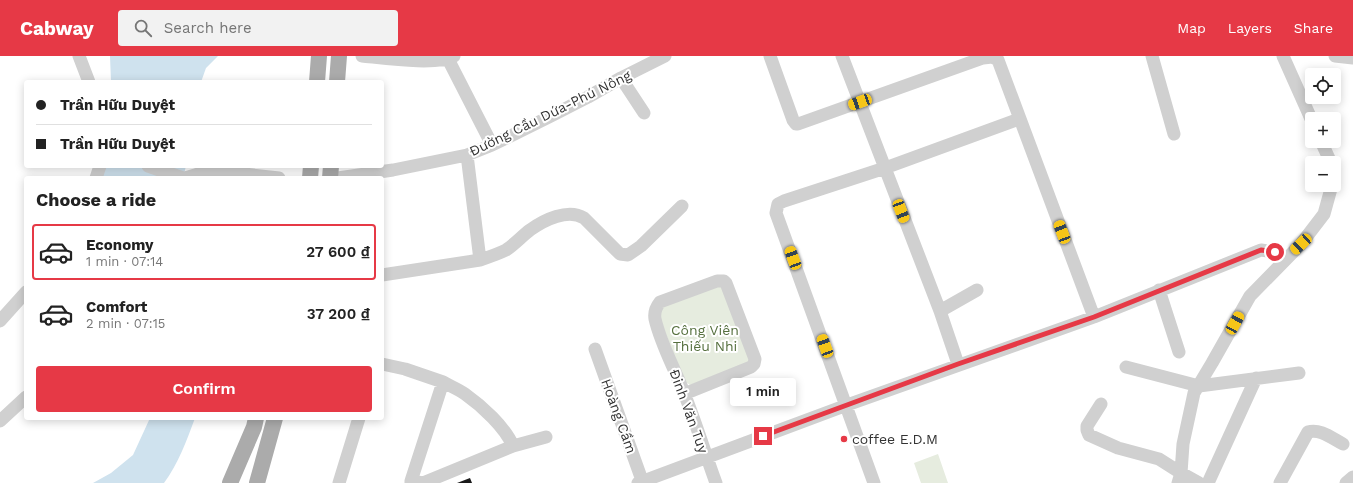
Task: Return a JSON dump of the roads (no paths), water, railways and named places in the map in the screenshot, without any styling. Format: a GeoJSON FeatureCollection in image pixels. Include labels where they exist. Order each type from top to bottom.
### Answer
{"type":"FeatureCollection","features":[{"type":"Feature","properties":{"kind":"main road"},"geometry":{"type":"LineString","coordinates":[[317,80],[319,56]]}},
{"type":"Feature","properties":{"kind":"main road"},"geometry":{"type":"LineString","coordinates":[[337,80],[338,56]]}},
{"type":"Feature","properties":{"kind":"main road"},"geometry":{"type":"LineString","coordinates":[[230,483],[256,420]]}},
{"type":"Feature","properties":{"kind":"main road"},"geometry":{"type":"LineString","coordinates":[[257,483],[274,420]]}},
{"type":"Feature","properties":{"kind":"street"},"geometry":{"type":"LineString","coordinates":[[79,56],[88,80]]}},
{"type":"Feature","properties":{"kind":"street"},"geometry":{"type":"LineString","coordinates":[[362,56],[424,60],[451,58],[492,145]]}},
{"type":"Feature","properties":{"kind":"street","name":"Đường Cầu Dứa-Phú Nông"},"geometry":{"type":"LineString","coordinates":[[352,176],[393,170],[467,155],[492,145],[666,56]]}},
{"type":"Feature","properties":{"kind":"street"},"geometry":{"type":"LineString","coordinates":[[770,56],[793,120],[796,124],[983,58],[992,57],[998,60],[1094,317]]}},
{"type":"Feature","properties":{"kind":"street"},"geometry":{"type":"LineString","coordinates":[[842,56],[940,311],[958,364]]}},
{"type":"Feature","properties":{"kind":"street"},"geometry":{"type":"LineString","coordinates":[[1152,56],[1174,134]]}},
{"type":"Feature","properties":{"kind":"street"},"geometry":{"type":"LineString","coordinates":[[1283,56],[1308,112]]}},
{"type":"Feature","properties":{"kind":"street"},"geometry":{"type":"LineString","coordinates":[[1335,56],[1353,58]]}},
{"type":"Feature","properties":{"kind":"street"},"geometry":{"type":"LineString","coordinates":[[621,78],[644,113]]}},
{"type":"Feature","properties":{"kind":"street"},"geometry":{"type":"LineString","coordinates":[[874,483],[847,405],[776,213],[776,209],[778,204],[784,201],[885,168],[1019,118]]}},
{"type":"Feature","properties":{"kind":"street"},"geometry":{"type":"LineString","coordinates":[[467,155],[480,260]]}},
{"type":"Feature","properties":{"kind":"street"},"geometry":{"type":"LineString","coordinates":[[154,168],[178,176]]}},
{"type":"Feature","properties":{"kind":"street"},"geometry":{"type":"LineString","coordinates":[[191,176],[205,172],[217,171],[261,176]]}},
{"type":"Feature","properties":{"kind":"street"},"geometry":{"type":"LineString","coordinates":[[1180,478],[1183,444],[1194,393],[1250,296],[1301,244],[1324,214],[1330,192]]}},
{"type":"Feature","properties":{"kind":"street"},"geometry":{"type":"LineString","coordinates":[[384,275],[480,260],[506,249],[543,222],[567,214],[577,215],[584,218],[620,254],[628,255],[641,246],[682,206]]}},
{"type":"Feature","properties":{"kind":"street"},"geometry":{"type":"LineString","coordinates":[[641,482],[958,364],[1094,317],[1261,250],[1275,252],[1286,258]]}},
{"type":"Feature","properties":{"kind":"street","name":"Đinh Văn Tuy"},"geometry":{"type":"LineString","coordinates":[[684,394],[751,367],[754,364],[755,360],[724,281],[717,281],[660,302],[655,311],[655,318],[716,483]]}},
{"type":"Feature","properties":{"kind":"street"},"geometry":{"type":"LineString","coordinates":[[940,311],[977,290]]}},
{"type":"Feature","properties":{"kind":"street"},"geometry":{"type":"LineString","coordinates":[[1159,290],[1178,352]]}},
{"type":"Feature","properties":{"kind":"street"},"geometry":{"type":"LineString","coordinates":[[0,321],[24,294]]}},
{"type":"Feature","properties":{"kind":"street","name":"Hoàng Cầm"},"geometry":{"type":"LineString","coordinates":[[595,349],[641,482]]}},
{"type":"Feature","properties":{"kind":"street"},"geometry":{"type":"LineString","coordinates":[[384,364],[405,369],[443,382],[464,393],[505,431],[513,446]]}},
{"type":"Feature","properties":{"kind":"street"},"geometry":{"type":"LineString","coordinates":[[1126,367],[1199,386],[1299,373]]}},
{"type":"Feature","properties":{"kind":"street"},"geometry":{"type":"LineString","coordinates":[[1208,483],[1256,378]]}},
{"type":"Feature","properties":{"kind":"street"},"geometry":{"type":"LineString","coordinates":[[443,382],[411,482],[423,483],[513,446],[546,437]]}},
{"type":"Feature","properties":{"kind":"street"},"geometry":{"type":"LineString","coordinates":[[0,421],[24,399]]}},
{"type":"Feature","properties":{"kind":"street"},"geometry":{"type":"LineString","coordinates":[[1101,404],[1087,426],[1087,430],[1090,435],[1118,448],[1159,459],[1180,478],[1199,483]]}},
{"type":"Feature","properties":{"kind":"street"},"geometry":{"type":"LineString","coordinates":[[339,483],[358,420]]}},
{"type":"Feature","properties":{"kind":"street"},"geometry":{"type":"LineString","coordinates":[[1280,483],[1308,432],[1312,430],[1320,431],[1343,444]]}},
{"type":"Feature","properties":{"kind":"street"},"geometry":{"type":"LineString","coordinates":[[1346,483],[1353,478]]}},
{"type":"Feature","properties":{"kind":"water"},"geometry":{"type":"Polygon","coordinates":[[[110,56],[218,56],[206,68],[202,80],[111,80],[110,56]]]}},
{"type":"Feature","properties":{"kind":"water"},"geometry":{"type":"Polygon","coordinates":[[[105,168],[186,168],[184,176],[103,176],[105,168]]]}},
{"type":"Feature","properties":{"kind":"water"},"geometry":{"type":"Polygon","coordinates":[[[149,420],[194,420],[178,460],[164,483],[93,483],[111,473],[133,455],[149,420]]]}},
{"type":"Feature","properties":{"kind":"place","name":"coffee E.D.M"},"geometry":{"type":"Point","coordinates":[844,439]}},
{"type":"Feature","properties":{"kind":"park label","name":"Công Viên Thiếu Nhi"},"geometry":{"type":"Point","coordinates":[705,338]}}]}
